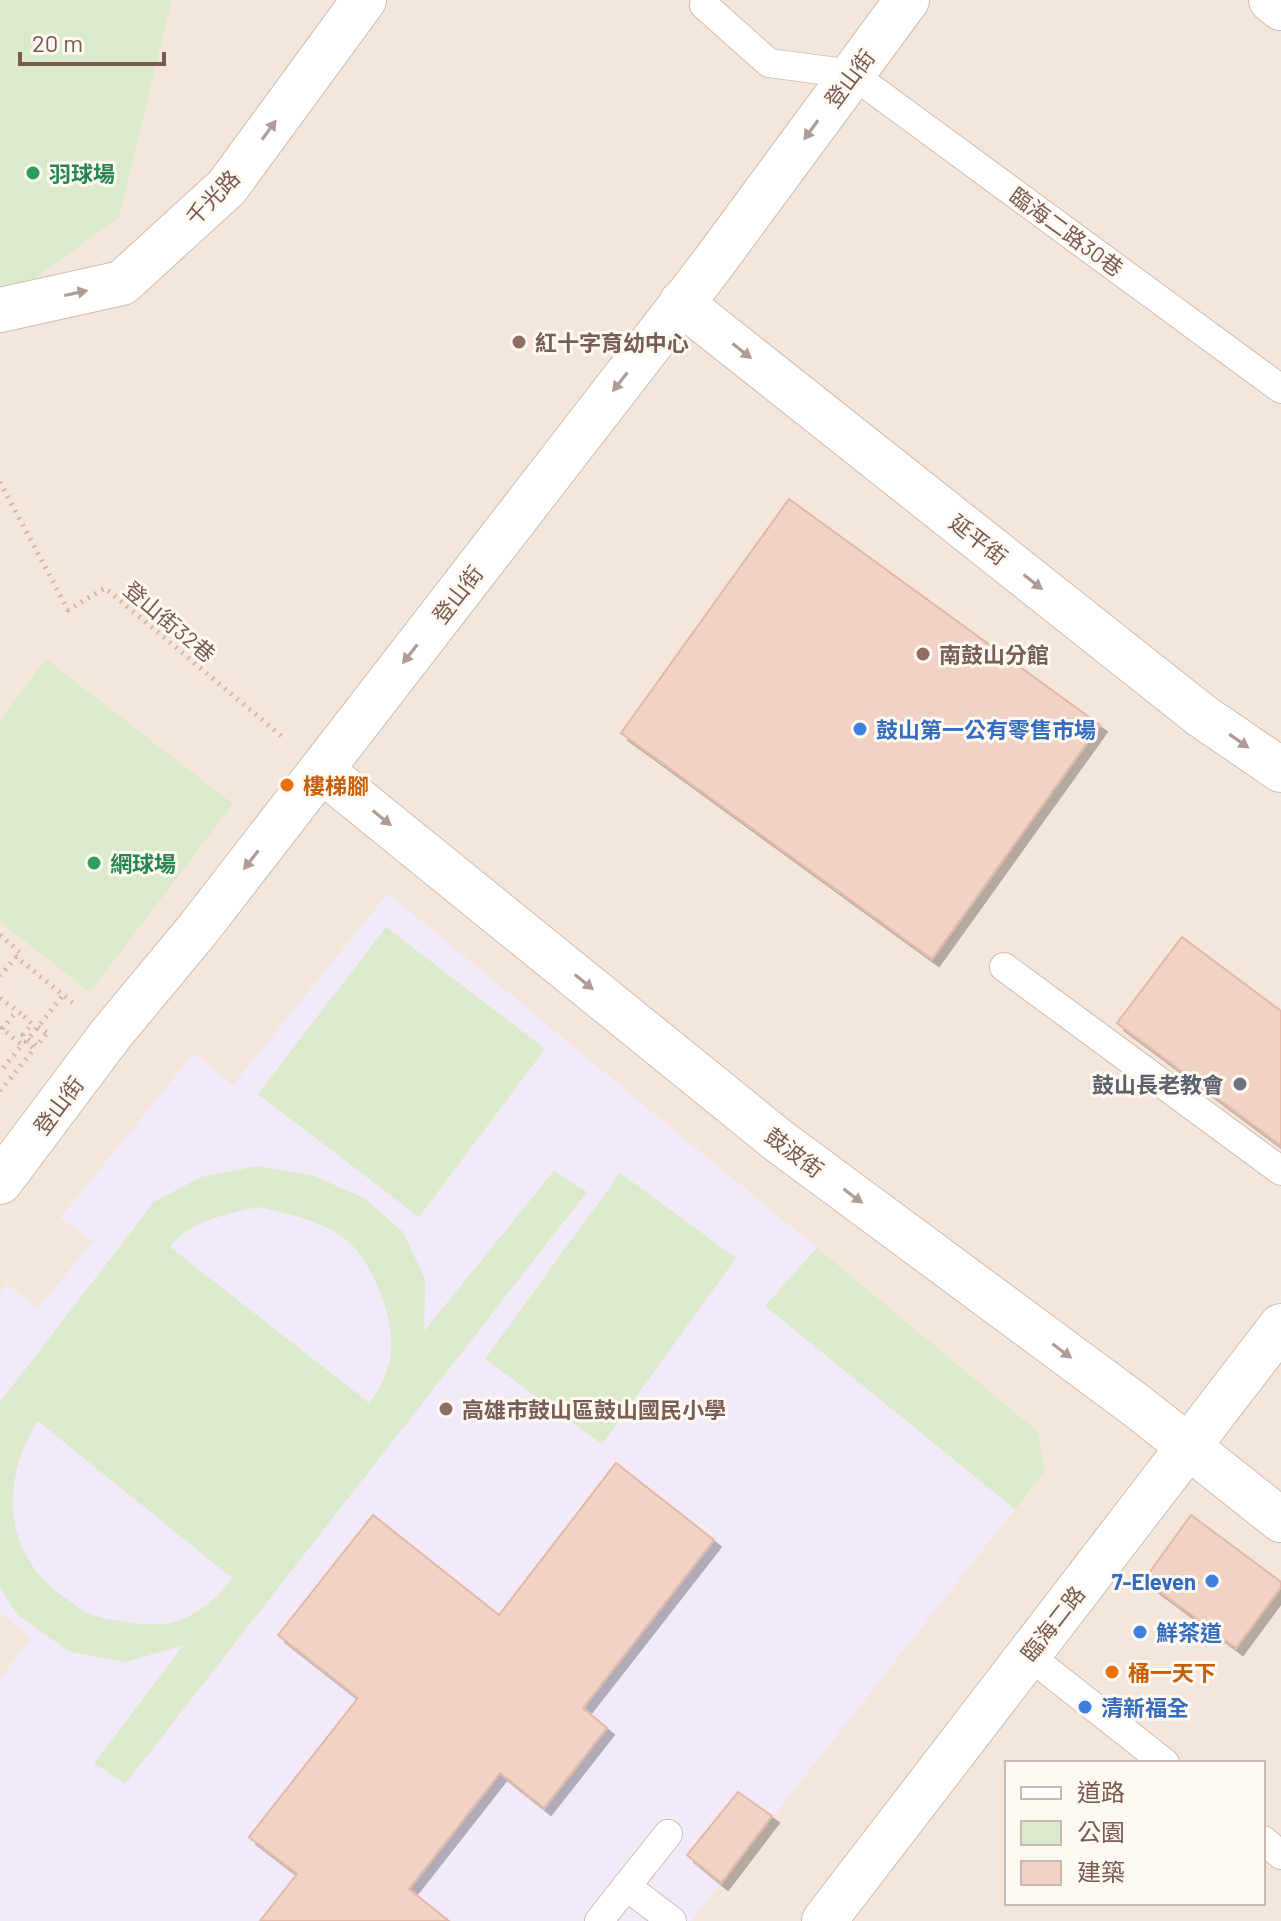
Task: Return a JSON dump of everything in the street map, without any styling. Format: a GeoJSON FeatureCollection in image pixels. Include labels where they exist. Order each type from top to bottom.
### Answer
{"type":"FeatureCollection","features":[{"type":"Feature","properties":{"kind":"street","name":"千光路"},"geometry":{"type":"LineString","coordinates":[[0,310],[122,283],[227,187],[364,0]]}},
{"type":"Feature","properties":{"kind":"street","name":"登山街"},"geometry":{"type":"LineString","coordinates":[[0,1182],[111,1034],[199,928],[711,266],[907,0]]}},
{"type":"Feature","properties":{"kind":"street"},"geometry":{"type":"LineString","coordinates":[[1271,0],[1281,8]]}},
{"type":"Feature","properties":{"kind":"street","name":"延平街"},"geometry":{"type":"LineString","coordinates":[[681,303],[1202,716],[1281,770]]}},
{"type":"Feature","properties":{"kind":"street","name":"鼓波街"},"geometry":{"type":"LineString","coordinates":[[321,770],[779,1141],[1137,1406],[1281,1520]]}},
{"type":"Feature","properties":{"kind":"street","name":"臨海二路"},"geometry":{"type":"LineString","coordinates":[[833,1918],[1028,1655],[1281,1326]]}},
{"type":"Feature","properties":{"kind":"lane"},"geometry":{"type":"LineString","coordinates":[[705,0],[704,5],[769,63],[852,74]]}},
{"type":"Feature","properties":{"kind":"lane","name":"臨海二路30巷"},"geometry":{"type":"LineString","coordinates":[[852,74],[1281,389]]}},
{"type":"Feature","properties":{"kind":"lane"},"geometry":{"type":"LineString","coordinates":[[1004,967],[1281,1171]]}},
{"type":"Feature","properties":{"kind":"lane"},"geometry":{"type":"LineString","coordinates":[[1028,1655],[1162,1761]]}},
{"type":"Feature","properties":{"kind":"lane"},"geometry":{"type":"LineString","coordinates":[[599,1921],[668,1834]]}},
{"type":"Feature","properties":{"kind":"lane"},"geometry":{"type":"LineString","coordinates":[[1265,1842],[1281,1855]]}},
{"type":"Feature","properties":{"kind":"lane"},"geometry":{"type":"LineString","coordinates":[[626,1886],[672,1921]]}},
{"type":"Feature","properties":{"kind":"path","name":"登山街32巷"},"geometry":{"type":"LineString","coordinates":[[0,482],[68,610],[105,588],[321,770]]}},
{"type":"Feature","properties":{"kind":"path"},"geometry":{"type":"LineString","coordinates":[[0,935],[20,952],[0,976]]}},
{"type":"Feature","properties":{"kind":"path"},"geometry":{"type":"LineString","coordinates":[[15,956],[37,973]]}},
{"type":"Feature","properties":{"kind":"path"},"geometry":{"type":"LineString","coordinates":[[0,1091],[34,1049],[26,1042],[63,995]]}},
{"type":"Feature","properties":{"kind":"path"},"geometry":{"type":"LineString","coordinates":[[0,998],[32,1024],[23,1035],[37,1046],[47,1033],[38,1027]]}},
{"type":"Feature","properties":{"kind":"path"},"geometry":{"type":"LineString","coordinates":[[0,1072],[22,1045],[1,1028],[17,1011]]}},
{"type":"Feature","properties":{"kind":"shaded area"},"geometry":{"type":"Polygon","coordinates":[[[172,0],[1281,0],[1281,1921],[0,1921],[0,303],[119,218],[172,0]]]}},
{"type":"Feature","properties":{"kind":"shaded area","name":"高雄市鼓山區鼓山國民小學"},"geometry":{"type":"Polygon","coordinates":[[[388,893],[817,1248],[766,1306],[1015,1509],[691,1921],[0,1921],[0,1679],[31,1637],[0,1613],[0,1293],[7,1284],[38,1308],[93,1241],[60,1218],[194,1053],[233,1085],[388,893]]]}},
{"type":"Feature","properties":{"kind":"green space"},"geometry":{"type":"Polygon","coordinates":[[[0,0],[172,0],[119,218],[0,303],[0,0]]]}},
{"type":"Feature","properties":{"kind":"green space","name":"網球場"},"geometry":{"type":"Polygon","coordinates":[[[46,659],[233,804],[90,992],[0,922],[0,720],[46,659]]]}},
{"type":"Feature","properties":{"kind":"green space"},"geometry":{"type":"Polygon","coordinates":[[[386,927],[545,1049],[419,1217],[258,1094],[386,927]]]}},
{"type":"Feature","properties":{"kind":"green space"},"geometry":{"type":"Polygon","coordinates":[[[257,1166],[314,1176],[364,1198],[403,1232],[425,1279],[424,1331],[554,1171],[587,1192],[125,1784],[94,1763],[184,1645],[126,1662],[70,1652],[18,1615],[0,1588],[0,1402],[154,1202],[201,1177],[257,1166]],[[258,1207],[198,1224],[170,1247],[369,1403],[381,1385],[391,1352],[385,1305],[370,1271],[351,1244],[330,1229],[300,1217],[258,1207]],[[38,1421],[17,1467],[13,1491],[19,1538],[28,1560],[44,1579],[87,1613],[145,1624],[167,1624],[184,1619],[221,1592],[232,1578],[38,1421]]]}},
{"type":"Feature","properties":{"kind":"green space"},"geometry":{"type":"Polygon","coordinates":[[[620,1173],[736,1258],[602,1444],[485,1359],[620,1173]]]}},
{"type":"Feature","properties":{"kind":"green space"},"geometry":{"type":"Polygon","coordinates":[[[817,1248],[1037,1431],[1045,1471],[1015,1509],[765,1306],[817,1248]]]}},
{"type":"Feature","properties":{"kind":"building","name":"鼓山第一公有零售市場"},"geometry":{"type":"Polygon","coordinates":[[[789,499],[1100,725],[932,959],[621,733],[789,499]]]}},
{"type":"Feature","properties":{"kind":"building","name":"鼓山長老教會"},"geometry":{"type":"Polygon","coordinates":[[[1182,937],[1281,1011],[1281,1146],[1117,1023],[1182,937]]]}},
{"type":"Feature","properties":{"kind":"building"},"geometry":{"type":"Polygon","coordinates":[[[616,1463],[714,1540],[583,1708],[607,1728],[544,1808],[500,1773],[409,1889],[449,1921],[260,1921],[297,1874],[249,1837],[358,1698],[278,1635],[373,1515],[499,1615],[616,1463]]]}},
{"type":"Feature","properties":{"kind":"building","name":"7-Eleven"},"geometry":{"type":"Polygon","coordinates":[[[1191,1515],[1281,1582],[1281,1587],[1236,1648],[1144,1580],[1191,1515]]]}},
{"type":"Feature","properties":{"kind":"building"},"geometry":{"type":"Polygon","coordinates":[[[738,1792],[772,1816],[721,1883],[687,1855],[738,1792]]]}},
{"type":"Feature","properties":{"kind":"place","name":"羽球場"},"geometry":{"type":"Point","coordinates":[33,173]}},
{"type":"Feature","properties":{"kind":"place","name":"紅十字育幼中心"},"geometry":{"type":"Point","coordinates":[519,342]}},
{"type":"Feature","properties":{"kind":"place","name":"南鼓山分館"},"geometry":{"type":"Point","coordinates":[923,654]}},
{"type":"Feature","properties":{"kind":"place","name":"鼓山第一公有零售市場"},"geometry":{"type":"Point","coordinates":[860,729]}},
{"type":"Feature","properties":{"kind":"place","name":"樓梯腳"},"geometry":{"type":"Point","coordinates":[287,785]}},
{"type":"Feature","properties":{"kind":"place","name":"網球場"},"geometry":{"type":"Point","coordinates":[94,863]}},
{"type":"Feature","properties":{"kind":"place","name":"鼓山長老教會"},"geometry":{"type":"Point","coordinates":[1240,1084]}},
{"type":"Feature","properties":{"kind":"place","name":"高雄市鼓山區鼓山國民小學"},"geometry":{"type":"Point","coordinates":[446,1409]}},
{"type":"Feature","properties":{"kind":"place","name":"7-Eleven"},"geometry":{"type":"Point","coordinates":[1212,1581]}},
{"type":"Feature","properties":{"kind":"place","name":"鮮茶道"},"geometry":{"type":"Point","coordinates":[1140,1632]}},
{"type":"Feature","properties":{"kind":"place","name":"桶一天下"},"geometry":{"type":"Point","coordinates":[1112,1672]}},
{"type":"Feature","properties":{"kind":"place","name":"清新福全"},"geometry":{"type":"Point","coordinates":[1085,1707]}}]}
